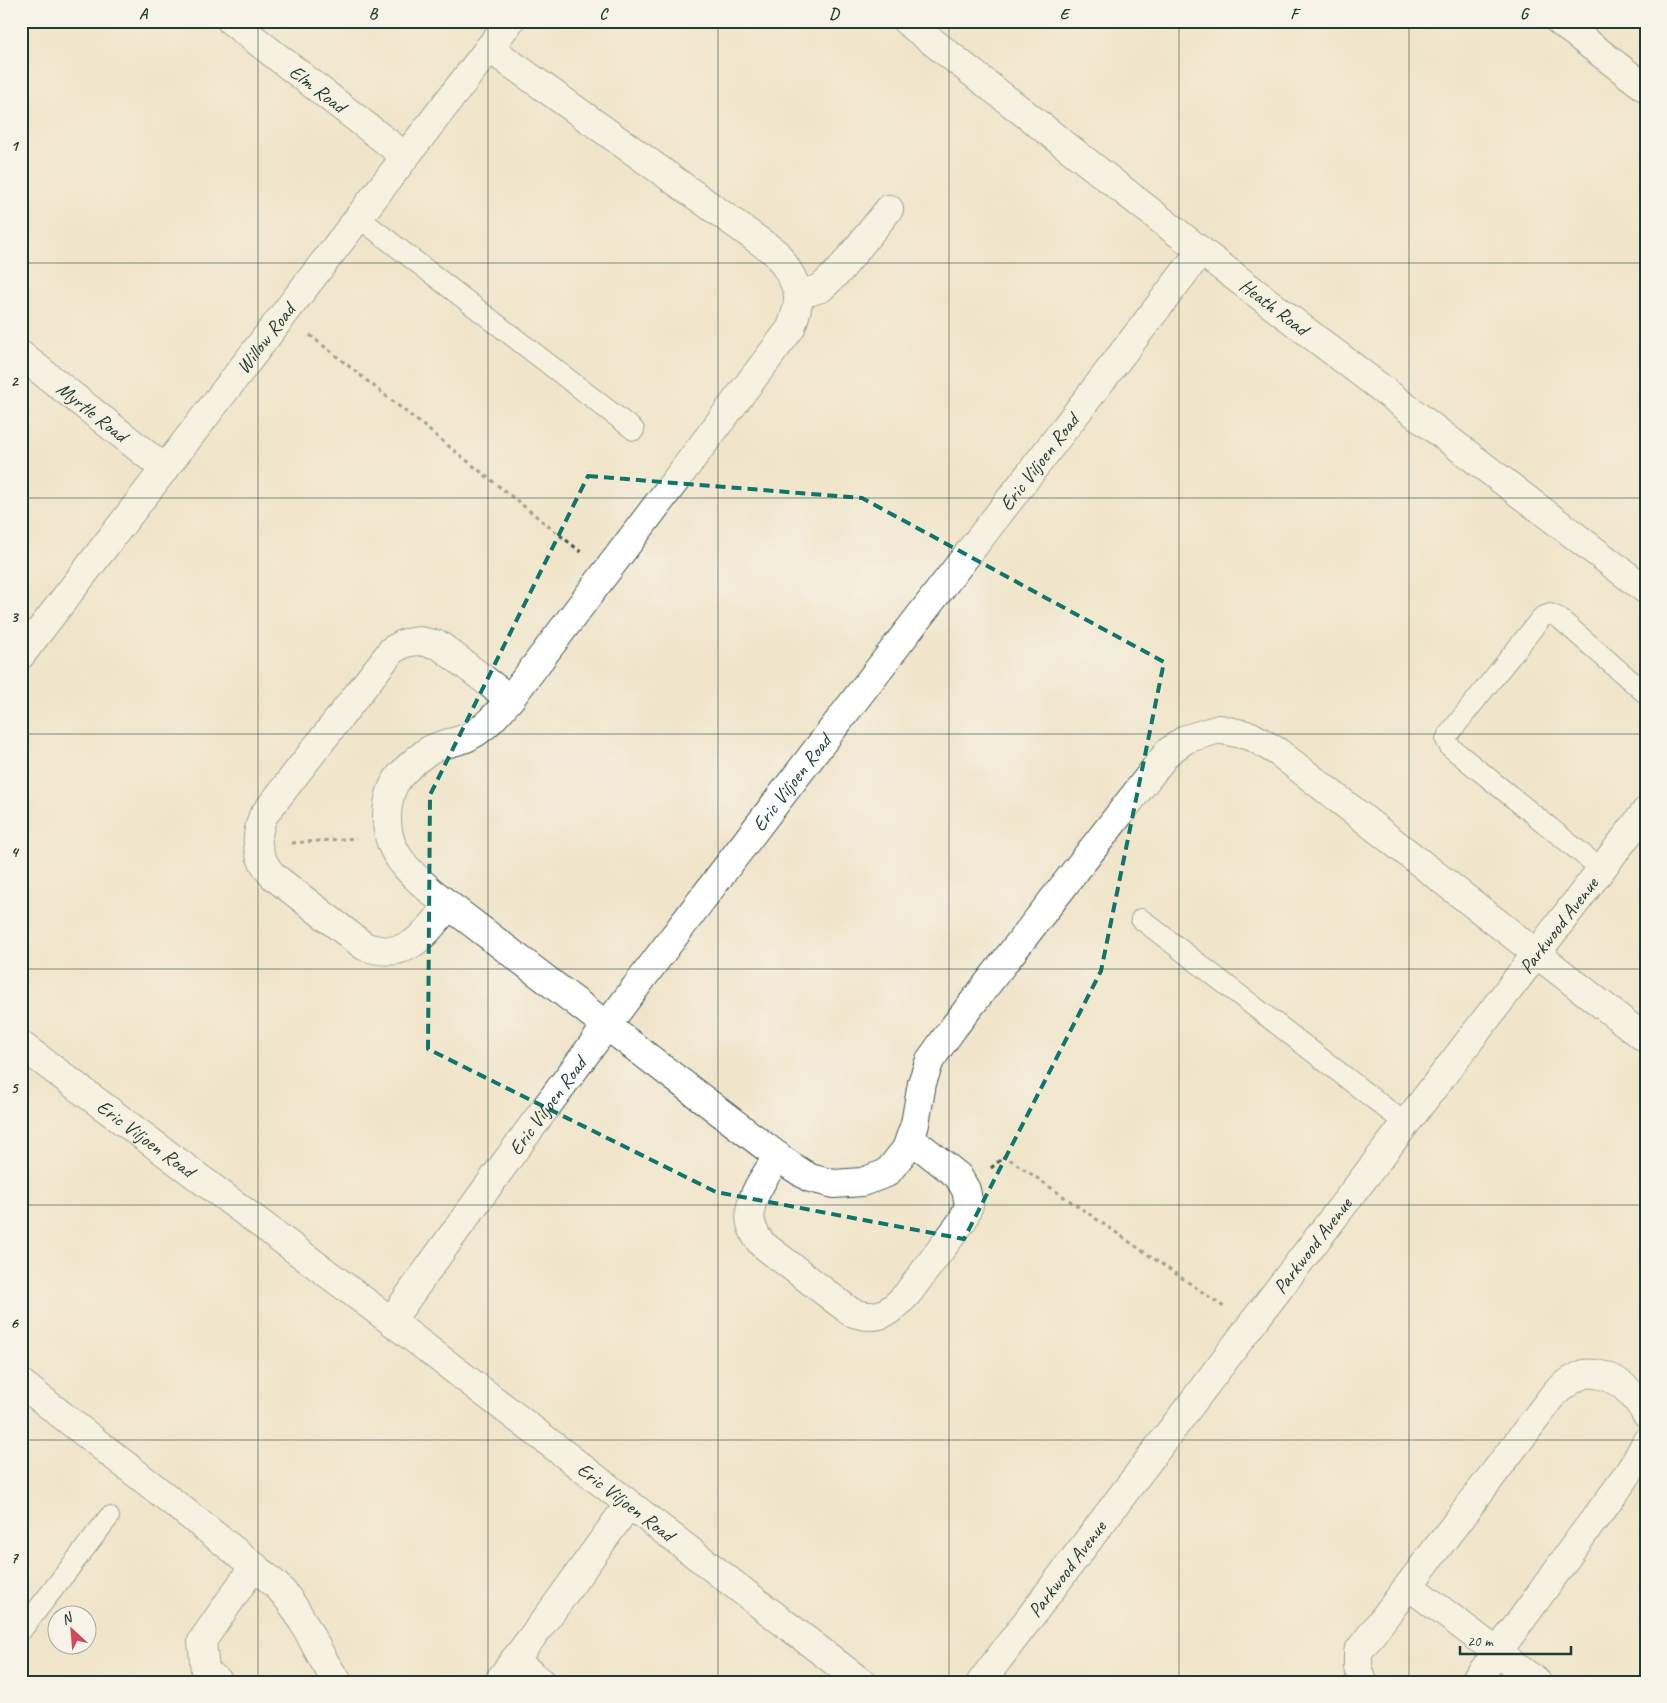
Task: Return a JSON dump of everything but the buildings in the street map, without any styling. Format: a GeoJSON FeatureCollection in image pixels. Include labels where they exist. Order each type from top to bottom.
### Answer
{"type":"FeatureCollection","features":[{"type":"Feature","properties":{"kind":"street","name":"Elm Road"},"geometry":{"type":"LineString","coordinates":[[231,21],[405,156]]}},
{"type":"Feature","properties":{"kind":"street","name":"Willow Road"},"geometry":{"type":"LineString","coordinates":[[21,655],[510,21]]}},
{"type":"Feature","properties":{"kind":"street","name":"Heath Road"},"geometry":{"type":"LineString","coordinates":[[906,21],[1201,251],[1646,590]]}},
{"type":"Feature","properties":{"kind":"street"},"geometry":{"type":"LineString","coordinates":[[1559,21],[1646,88]]}},
{"type":"Feature","properties":{"kind":"street"},"geometry":{"type":"LineString","coordinates":[[489,48],[776,253],[786,267],[798,295],[797,308],[791,328],[510,700],[490,722],[468,738],[430,749],[408,768],[395,783],[387,809],[389,836],[398,855],[415,877],[606,1026],[810,1178],[834,1184],[862,1182],[887,1173],[906,1149],[915,1124],[922,1083],[930,1060],[1168,752],[1186,738],[1219,730],[1251,736],[1278,752],[1646,1039]]}},
{"type":"Feature","properties":{"kind":"street"},"geometry":{"type":"LineString","coordinates":[[798,295],[821,288],[840,270],[889,209]]}},
{"type":"Feature","properties":{"kind":"street","name":"Eric Viljoen Road"},"geometry":{"type":"LineString","coordinates":[[391,1321],[493,1178],[606,1026],[1201,251]]}},
{"type":"Feature","properties":{"kind":"street","name":"Myrtle Road"},"geometry":{"type":"LineString","coordinates":[[21,355],[165,469]]}},
{"type":"Feature","properties":{"kind":"street"},"geometry":{"type":"LineString","coordinates":[[449,905],[422,938],[412,946],[388,952],[364,946],[273,876],[260,857],[257,846],[258,830],[263,816],[392,650],[405,643],[419,640],[439,645],[510,700]]}},
{"type":"Feature","properties":{"kind":"street","name":"Parkwood Avenue"},"geometry":{"type":"LineString","coordinates":[[981,1682],[1646,812]]}},
{"type":"Feature","properties":{"kind":"street","name":"Eric Viljoen Road"},"geometry":{"type":"LineString","coordinates":[[21,1045],[391,1321],[861,1682]]}},
{"type":"Feature","properties":{"kind":"street"},"geometry":{"type":"LineString","coordinates":[[778,1156],[751,1204],[750,1221],[753,1234],[769,1250],[851,1312],[862,1316],[881,1316],[898,1305],[908,1293],[963,1220],[968,1205],[966,1190],[958,1176],[910,1138]]}},
{"type":"Feature","properties":{"kind":"street"},"geometry":{"type":"LineString","coordinates":[[1363,1682],[1358,1667],[1358,1652],[1555,1393],[1565,1384],[1586,1373],[1603,1375],[1617,1381],[1633,1395],[1646,1414]]}},
{"type":"Feature","properties":{"kind":"street"},"geometry":{"type":"LineString","coordinates":[[21,1383],[254,1566],[280,1590],[312,1638],[327,1668],[338,1682]]}},
{"type":"Feature","properties":{"kind":"street"},"geometry":{"type":"LineString","coordinates":[[1474,1682],[1498,1652],[1616,1489],[1646,1442]]}},
{"type":"Feature","properties":{"kind":"street"},"geometry":{"type":"LineString","coordinates":[[498,1682],[629,1504]]}},
{"type":"Feature","properties":{"kind":"street"},"geometry":{"type":"LineString","coordinates":[[219,1682],[205,1671],[202,1641],[254,1566]]}},
{"type":"Feature","properties":{"kind":"street"},"geometry":{"type":"LineString","coordinates":[[1408,1586],[1537,1682]]}},
{"type":"Feature","properties":{"kind":"street"},"geometry":{"type":"LineString","coordinates":[[514,1660],[540,1682]]}},
{"type":"Feature","properties":{"kind":"lane"},"geometry":{"type":"LineString","coordinates":[[358,217],[634,430]]}},
{"type":"Feature","properties":{"kind":"lane"},"geometry":{"type":"LineString","coordinates":[[1601,869],[1450,747],[1446,740],[1448,734],[1542,617],[1550,614],[1559,618],[1645,693]]}},
{"type":"Feature","properties":{"kind":"lane"},"geometry":{"type":"LineString","coordinates":[[1141,919],[1406,1124]]}},
{"type":"Feature","properties":{"kind":"lane"},"geometry":{"type":"LineString","coordinates":[[21,1631],[109,1517]]}},
{"type":"Feature","properties":{"kind":"path"},"geometry":{"type":"LineString","coordinates":[[306,332],[607,572]]}},
{"type":"Feature","properties":{"kind":"path"},"geometry":{"type":"LineString","coordinates":[[257,846],[389,836]]}},
{"type":"Feature","properties":{"kind":"path"},"geometry":{"type":"LineString","coordinates":[[966,1190],[1005,1156],[1230,1312]]}},
{"type":"Feature","properties":{"kind":"highlighted area"},"geometry":{"type":"Polygon","coordinates":[[[588,476],[862,498],[1164,662],[1101,971],[964,1239],[716,1192],[428,1049],[430,795],[588,476]]]}}]}
